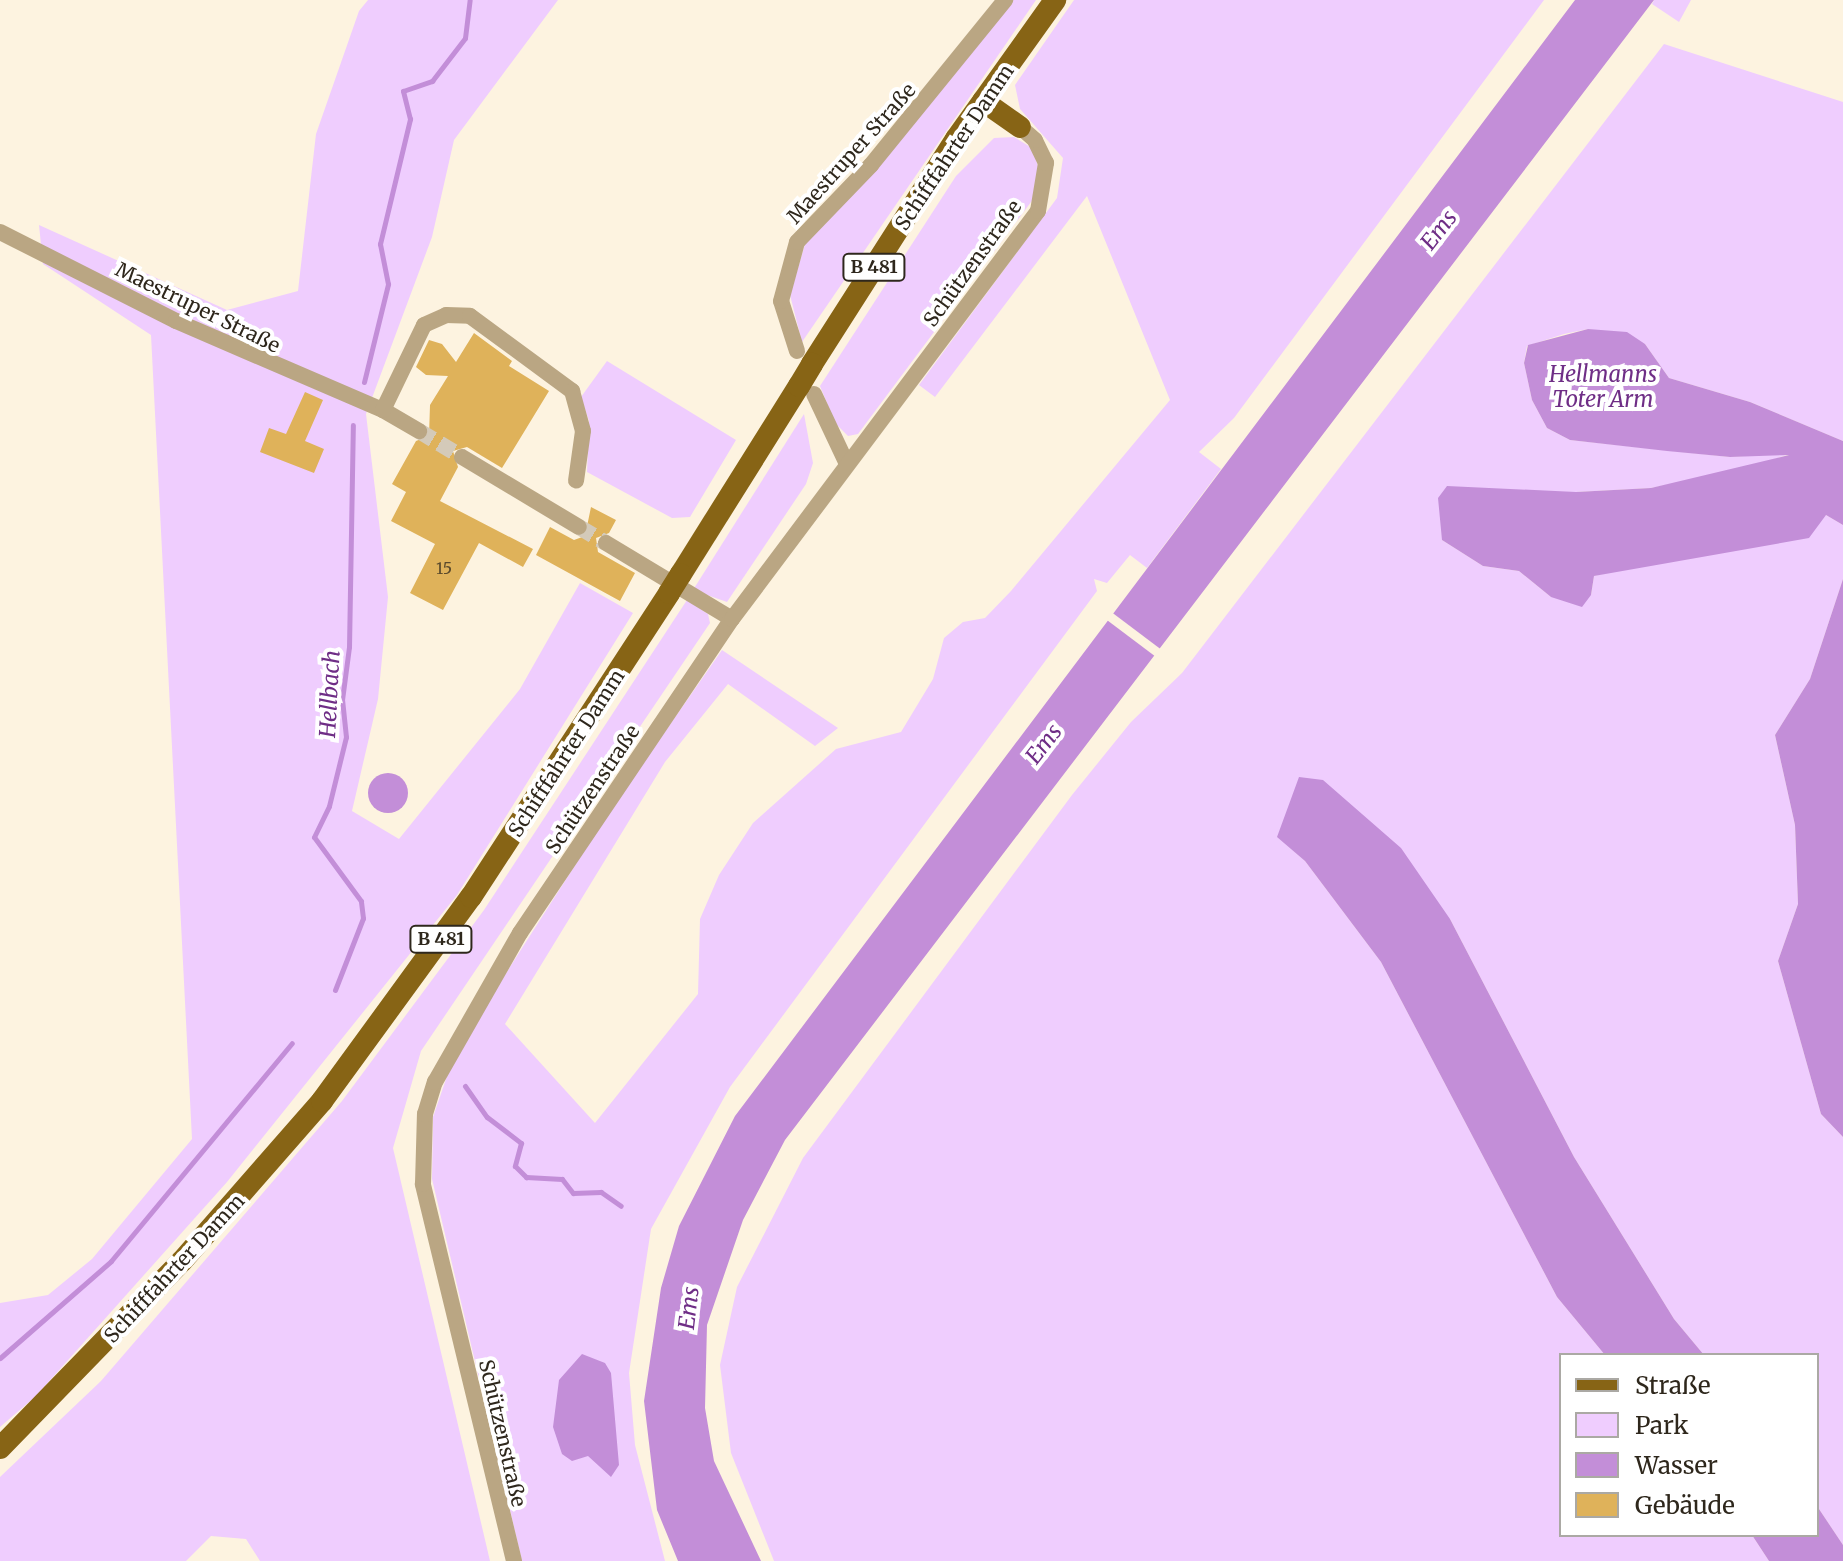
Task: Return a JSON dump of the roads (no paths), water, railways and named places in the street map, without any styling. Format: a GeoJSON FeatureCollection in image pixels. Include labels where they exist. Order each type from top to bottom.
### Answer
{"type":"FeatureCollection","features":[{"type":"Feature","properties":{"kind":"main road","name":"Schifffahrter Damm"},"geometry":{"type":"LineString","coordinates":[[0,1448],[182,1261],[322,1101],[471,897],[681,574],[806,390],[804,358],[1055,0]]}},
{"type":"Feature","properties":{"kind":"main road"},"geometry":{"type":"LineString","coordinates":[[983,101],[1020,127]]}},
{"type":"Feature","properties":{"kind":"street","name":"Maestruper Straße"},"geometry":{"type":"LineString","coordinates":[[804,358],[781,301],[797,242],[871,165],[1005,0]]}},
{"type":"Feature","properties":{"kind":"street","name":"Schützenstraße"},"geometry":{"type":"LineString","coordinates":[[514,1561],[423,1184],[425,1114],[450,1049],[520,933],[732,619],[1038,211],[1046,163],[1035,140],[1020,127]]}},
{"type":"Feature","properties":{"kind":"street","name":"Maestruper Straße"},"geometry":{"type":"LineString","coordinates":[[0,232],[176,321],[383,410],[419,431]]}},
{"type":"Feature","properties":{"kind":"street"},"geometry":{"type":"LineString","coordinates":[[383,410],[424,325],[446,315],[470,316],[572,391],[583,431],[576,481]]}},
{"type":"Feature","properties":{"kind":"street"},"geometry":{"type":"LineString","coordinates":[[806,390],[847,464]]}},
{"type":"Feature","properties":{"kind":"street"},"geometry":{"type":"LineString","coordinates":[[462,457],[579,527]]}},
{"type":"Feature","properties":{"kind":"street"},"geometry":{"type":"LineString","coordinates":[[606,543],[732,619]]}},
{"type":"Feature","properties":{"kind":"water","name":"Ems"},"geometry":{"type":"Polygon","coordinates":[[[1575,0],[1654,0],[785,1140],[743,1220],[707,1325],[705,1408],[714,1461],[761,1561],[678,1561],[657,1510],[644,1401],[661,1288],[679,1226],[735,1116],[1575,0]]]}},
{"type":"Feature","properties":{"kind":"water","name":"Hellmanns Toter Arm"},"geometry":{"type":"Polygon","coordinates":[[[1588,329],[1627,332],[1645,344],[1669,378],[1750,402],[1843,441],[1843,525],[1826,515],[1809,538],[1594,576],[1591,595],[1582,607],[1551,597],[1519,571],[1483,566],[1442,540],[1438,498],[1447,486],[1576,492],[1651,488],[1789,455],[1730,457],[1667,451],[1570,440],[1547,428],[1532,400],[1524,363],[1528,345],[1588,329]]]}},
{"type":"Feature","properties":{"kind":"water"},"geometry":{"type":"Polygon","coordinates":[[[1843,579],[1843,1137],[1821,1114],[1778,961],[1798,904],[1795,825],[1775,735],[1810,679],[1843,579]]]}},
{"type":"Feature","properties":{"kind":"water"},"geometry":{"type":"Polygon","coordinates":[[[388,773],[402,779],[408,793],[402,807],[388,813],[374,807],[368,793],[374,779],[388,773]]]}},
{"type":"Feature","properties":{"kind":"water"},"geometry":{"type":"Polygon","coordinates":[[[1299,777],[1323,780],[1401,848],[1450,919],[1574,1157],[1674,1319],[1702,1353],[1603,1353],[1557,1297],[1381,962],[1305,861],[1277,837],[1299,777]]]}},
{"type":"Feature","properties":{"kind":"water"},"geometry":{"type":"Polygon","coordinates":[[[582,1354],[605,1363],[611,1373],[619,1465],[611,1477],[588,1456],[572,1461],[562,1454],[553,1427],[559,1380],[582,1354]]]}},
{"type":"Feature","properties":{"kind":"water"},"geometry":{"type":"Polygon","coordinates":[[[1819,1509],[1843,1545],[1843,1561],[1769,1561],[1753,1537],[1819,1537],[1819,1509]]]}},
{"type":"Feature","properties":{"kind":"waterway","name":"Hellbach"},"geometry":{"type":"LineString","coordinates":[[364,382],[388,284],[380,244],[410,119],[403,91],[432,81],[465,38],[470,0]]}},
{"type":"Feature","properties":{"kind":"waterway","name":"Hellbach"},"geometry":{"type":"LineString","coordinates":[[335,990],[363,918],[361,901],[314,837],[329,806],[346,737],[342,700],[349,647],[353,425]]}},
{"type":"Feature","properties":{"kind":"waterway"},"geometry":{"type":"LineString","coordinates":[[0,1358],[111,1261],[292,1043]]}},
{"type":"Feature","properties":{"kind":"waterway","name":"Hellbach"},"geometry":{"type":"LineString","coordinates":[[465,1086],[487,1117],[521,1143],[515,1166],[526,1177],[562,1179],[573,1193],[601,1192],[621,1206]]}},
{"type":"Feature","properties":{"kind":"tunnel"},"geometry":{"type":"LineString","coordinates":[[419,431],[462,457]]}},
{"type":"Feature","properties":{"kind":"tunnel"},"geometry":{"type":"LineString","coordinates":[[579,527],[606,543]]}}]}
